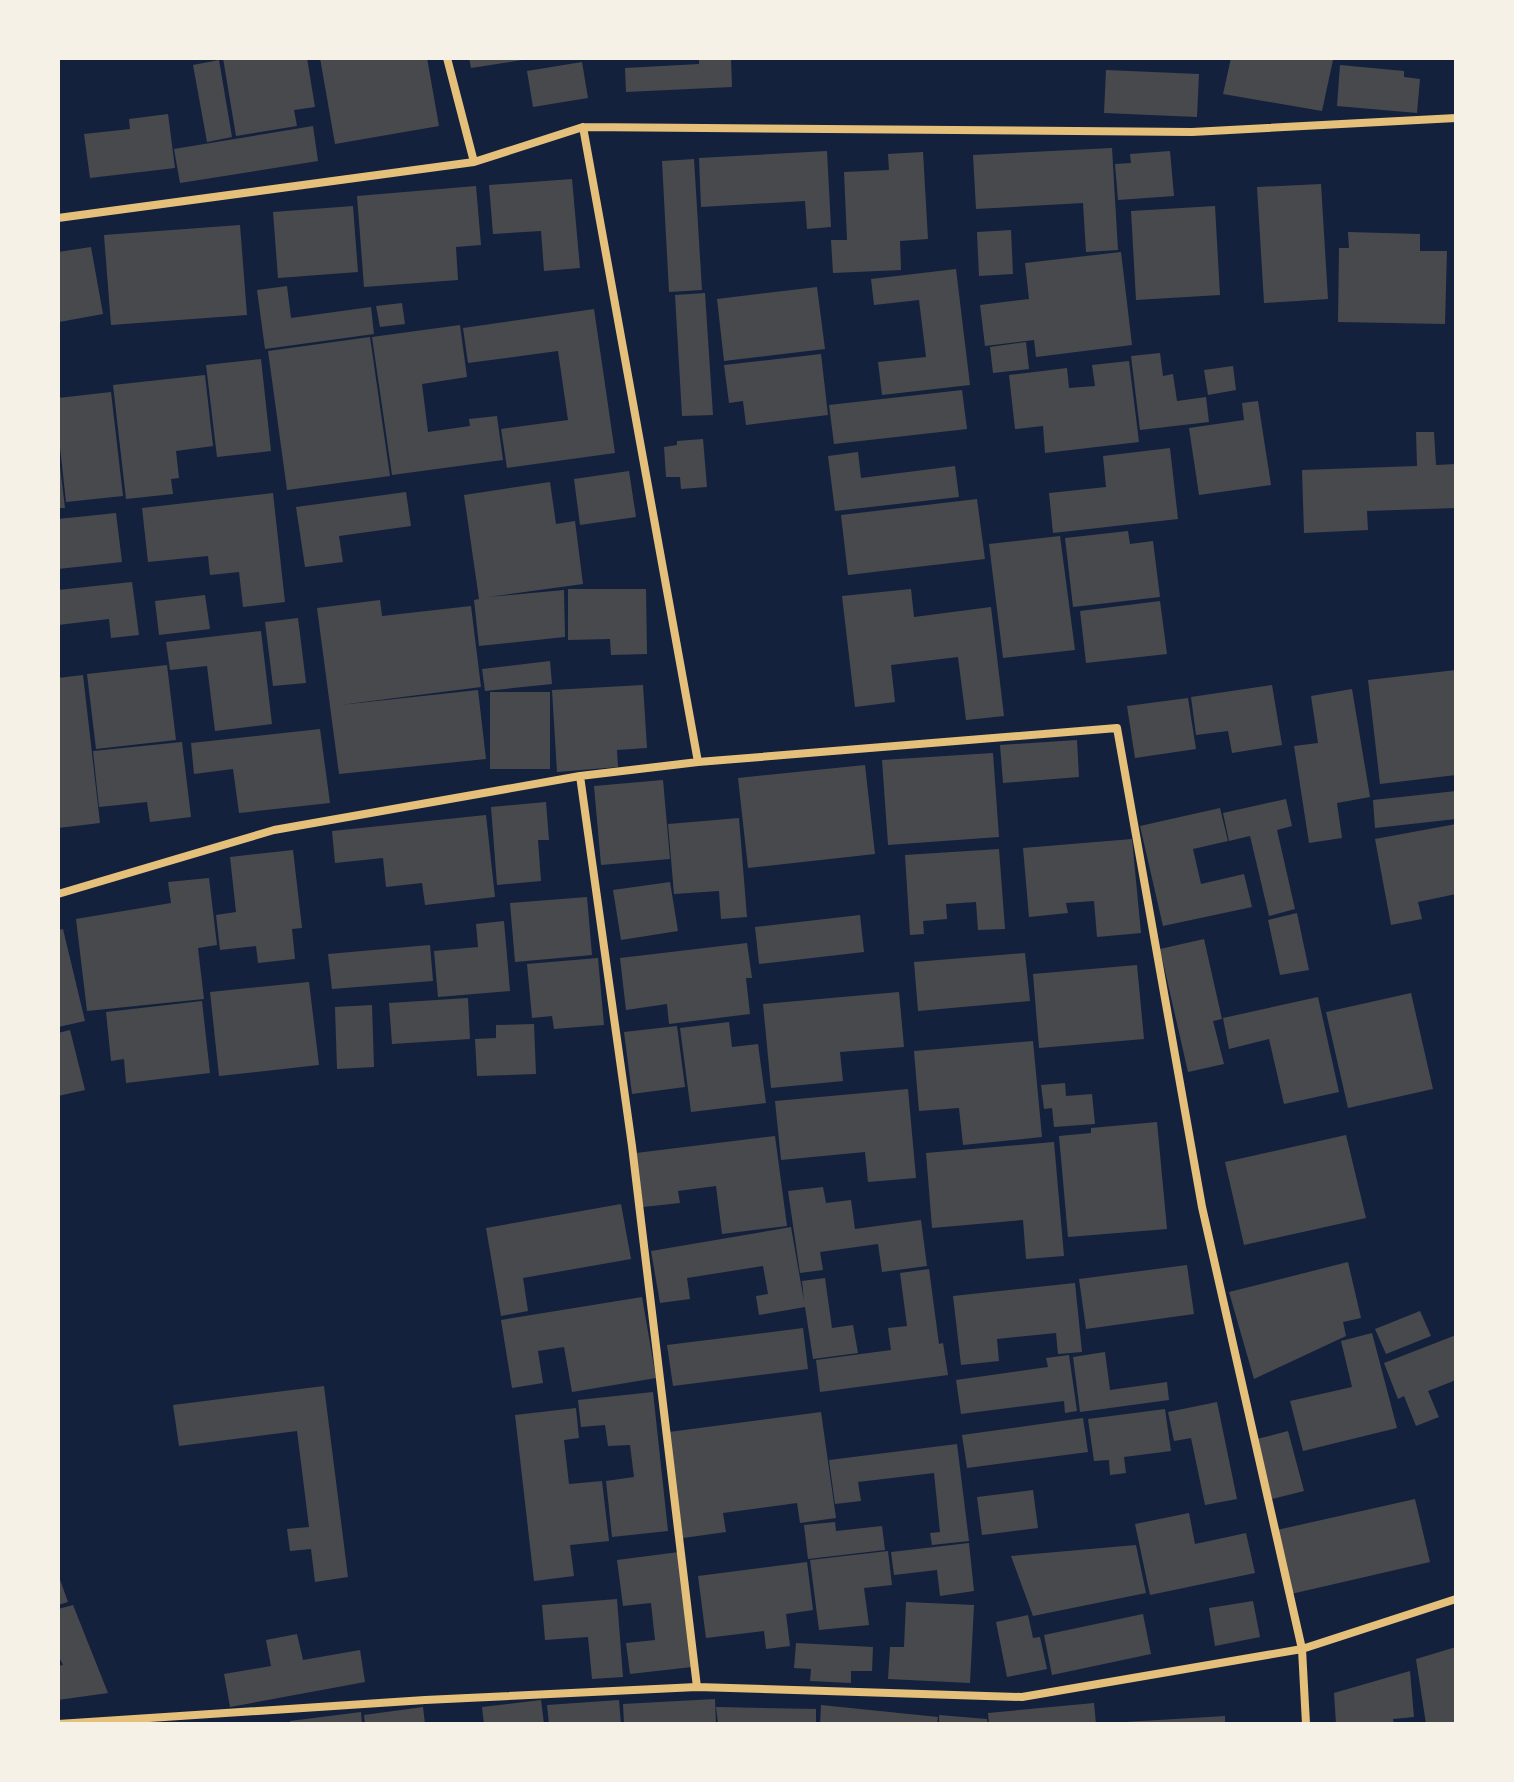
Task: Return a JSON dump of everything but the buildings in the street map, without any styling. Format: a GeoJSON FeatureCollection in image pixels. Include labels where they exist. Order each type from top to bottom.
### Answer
{"type":"FeatureCollection","features":[{"type":"Feature","properties":{"kind":"street"},"geometry":{"type":"LineString","coordinates":[[447,58],[474,162]]}},
{"type":"Feature","properties":{"kind":"street"},"geometry":{"type":"LineString","coordinates":[[58,218],[474,162],[583,127],[1192,132],[1456,118]]}},
{"type":"Feature","properties":{"kind":"street"},"geometry":{"type":"LineString","coordinates":[[583,127],[698,762]]}},
{"type":"Feature","properties":{"kind":"street"},"geometry":{"type":"LineString","coordinates":[[58,894],[274,830],[580,776],[698,762],[1117,728],[1202,1207],[1302,1649],[1306,1724]]}},
{"type":"Feature","properties":{"kind":"street"},"geometry":{"type":"LineString","coordinates":[[580,776],[634,1161],[697,1687]]}},
{"type":"Feature","properties":{"kind":"street"},"geometry":{"type":"LineString","coordinates":[[58,1724],[425,1700],[697,1687],[1022,1697],[1302,1649],[1456,1599]]}}]}
